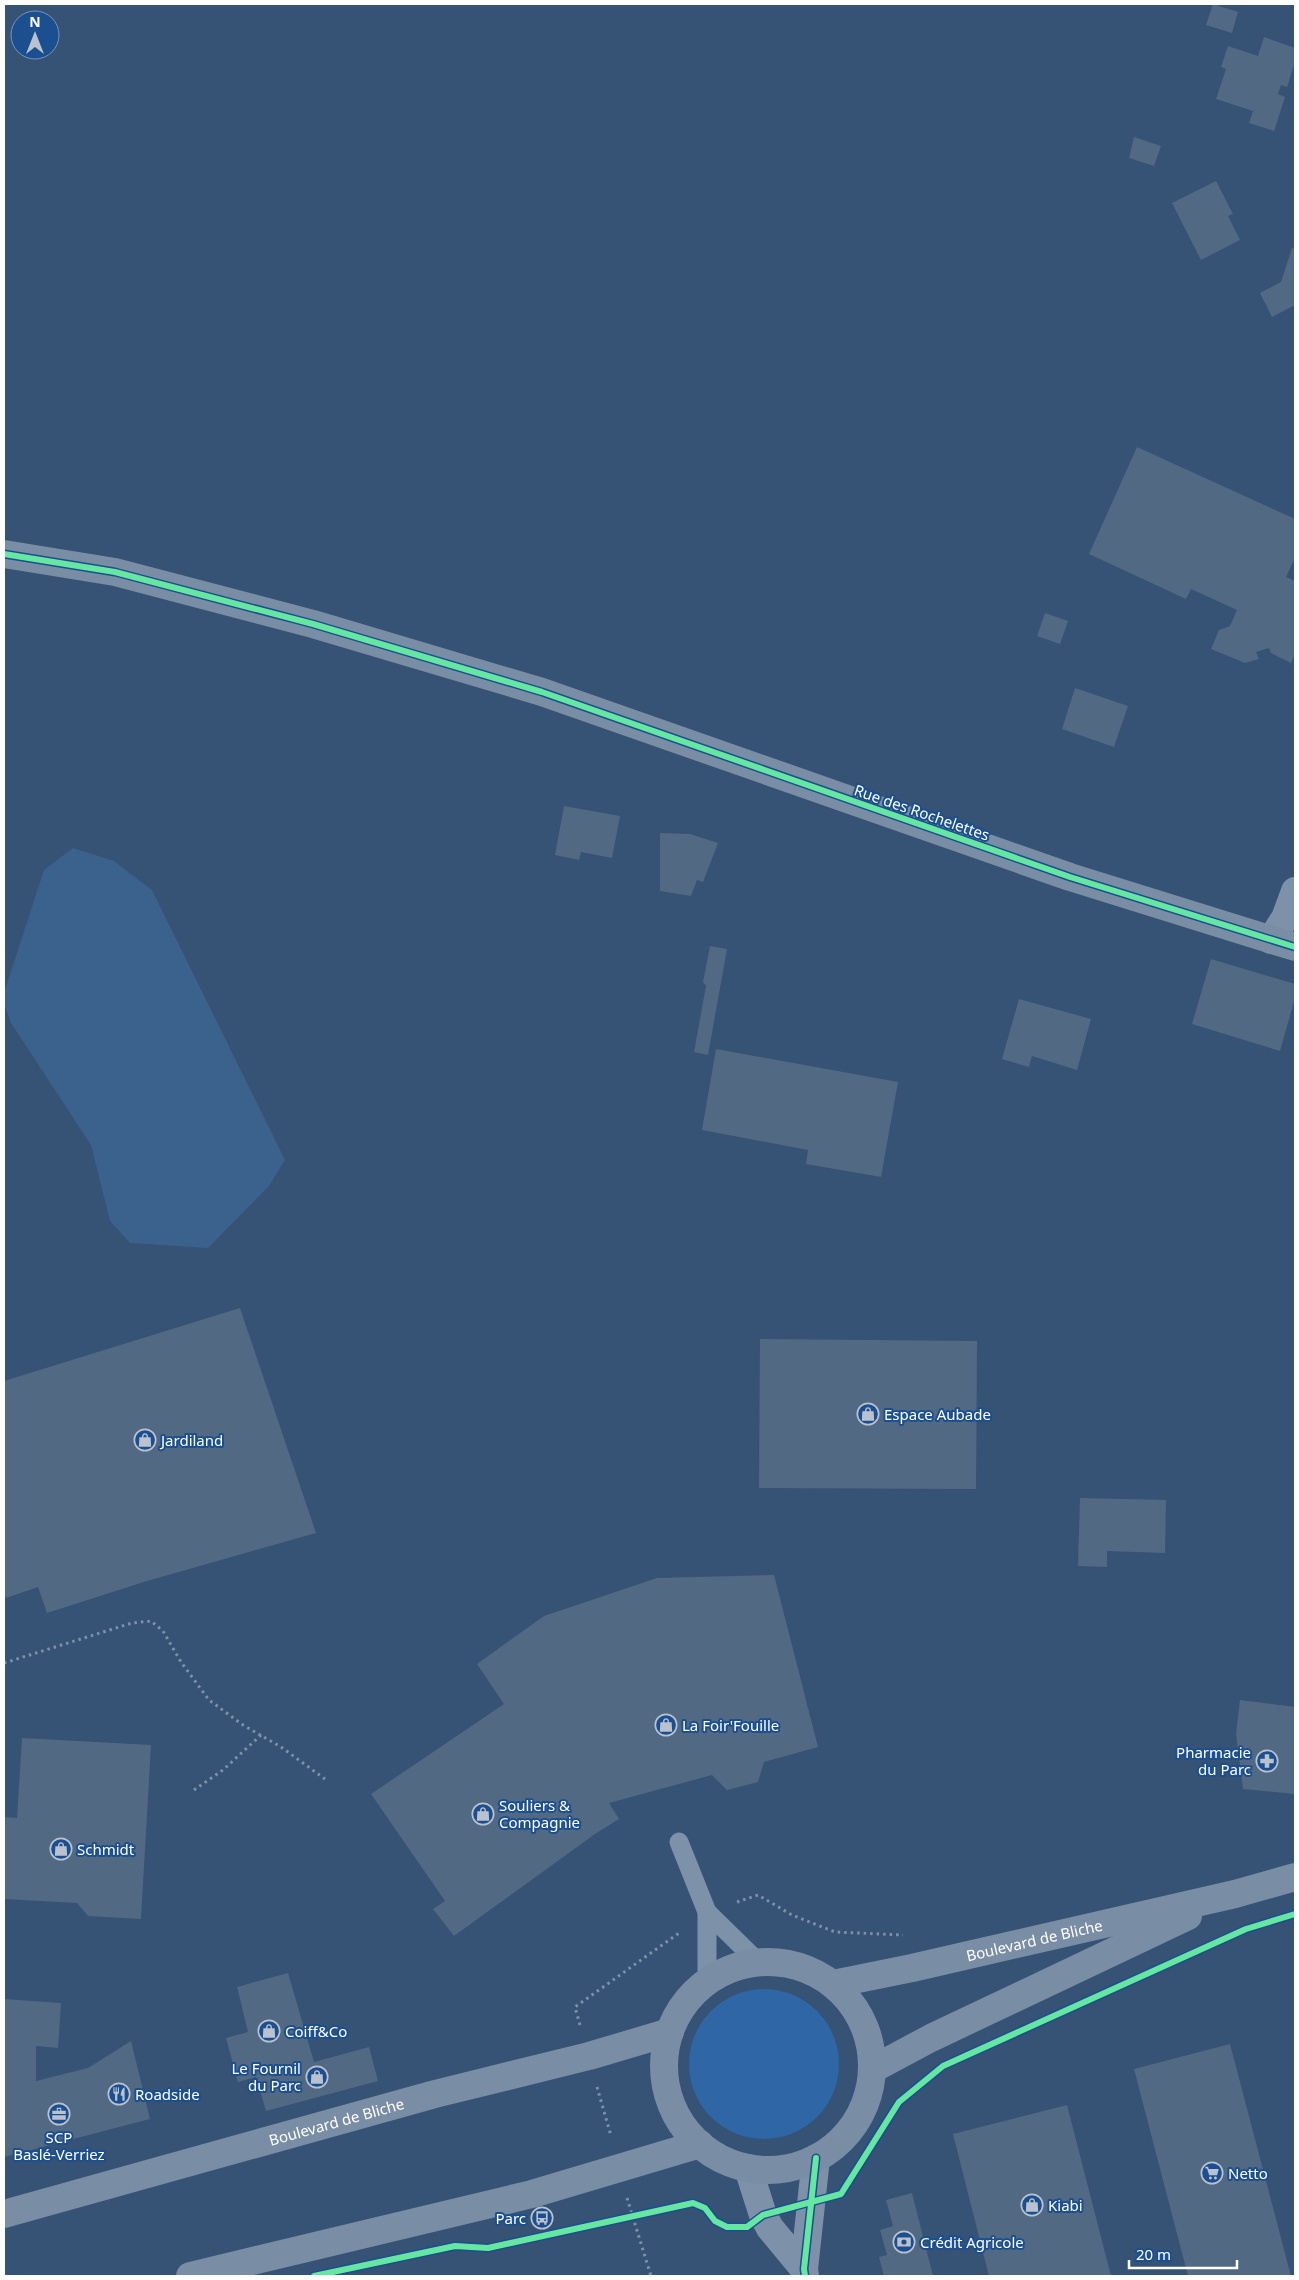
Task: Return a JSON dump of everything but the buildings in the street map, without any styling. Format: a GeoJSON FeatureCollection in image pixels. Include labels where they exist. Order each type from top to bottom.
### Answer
{"type":"FeatureCollection","features":[{"type":"Feature","properties":{"kind":"main road","name":"Rue des Rochelettes"},"geometry":{"type":"LineString","coordinates":[[4,554],[116,572],[313,624],[542,692],[1070,877],[1283,944]]}},
{"type":"Feature","properties":{"kind":"main road","name":"Boulevard de Bliche"},"geometry":{"type":"LineString","coordinates":[[833,1984],[912,1968],[1235,1894],[1295,1877]]}},
{"type":"Feature","properties":{"kind":"main road","name":"Boulevard de Bliche"},"geometry":{"type":"LineString","coordinates":[[873,2069],[931,2038],[1235,1894]]}},
{"type":"Feature","properties":{"kind":"main road"},"geometry":{"type":"LineString","coordinates":[[758,1962],[785,1963],[810,1970],[833,1984],[855,2008],[869,2037],[873,2069],[868,2096],[857,2121],[839,2143],[816,2158],[783,2169],[748,2168],[722,2159],[700,2144],[680,2121],[667,2093],[664,2062],[670,2032],[684,2003],[707,1981],[731,1968],[758,1962]]}},
{"type":"Feature","properties":{"kind":"main road","name":"Boulevard de Bliche"},"geometry":{"type":"LineString","coordinates":[[4,2214],[445,2091],[589,2056],[670,2032]]}},
{"type":"Feature","properties":{"kind":"main road"},"geometry":{"type":"LineString","coordinates":[[190,2276],[532,2194],[653,2160],[700,2144]]}},
{"type":"Feature","properties":{"kind":"street"},"geometry":{"type":"LineString","coordinates":[[1283,944],[1285,918],[1295,891]]}},
{"type":"Feature","properties":{"kind":"street"},"geometry":{"type":"LineString","coordinates":[[805,2273],[816,2158]]}},
{"type":"Feature","properties":{"kind":"street"},"geometry":{"type":"LineString","coordinates":[[748,2168],[763,2215],[770,2228],[805,2273]]}},
{"type":"Feature","properties":{"kind":"lane"},"geometry":{"type":"LineString","coordinates":[[680,1842],[707,1912],[707,1981]]}},
{"type":"Feature","properties":{"kind":"lane"},"geometry":{"type":"LineString","coordinates":[[707,1912],[758,1962]]}},
{"type":"Feature","properties":{"kind":"path"},"geometry":{"type":"LineString","coordinates":[[4,1663],[132,1623],[151,1621],[164,1630],[181,1662],[209,1700],[325,1779]]}},
{"type":"Feature","properties":{"kind":"path"},"geometry":{"type":"LineString","coordinates":[[194,1790],[223,1770],[261,1735]]}},
{"type":"Feature","properties":{"kind":"path"},"geometry":{"type":"LineString","coordinates":[[651,2276],[631,2216],[620,2168],[576,2008],[707,1912],[758,1895],[792,1915],[835,1932],[903,1935],[912,1968]]}},
{"type":"Feature","properties":{"kind":"path"},"geometry":{"type":"LineString","coordinates":[[623,2218],[640,2214]]}},
{"type":"Feature","properties":{"kind":"shaded area"},"geometry":{"type":"Polygon","coordinates":[[[73,848],[114,861],[152,890],[285,1160],[269,1186],[208,1248],[130,1243],[110,1221],[91,1145],[11,1023],[4,1004],[4,993],[44,870],[73,848]]]}},
{"type":"Feature","properties":{"kind":"shaded area"},"geometry":{"type":"Polygon","coordinates":[[[764,1989],[793,1995],[817,2011],[833,2035],[839,2064],[833,2093],[817,2117],[793,2133],[764,2139],[735,2133],[711,2117],[695,2093],[689,2064],[695,2035],[711,2011],[735,1995],[764,1989]]]}},
{"type":"Feature","properties":{"kind":"cycle path"},"geometry":{"type":"LineString","coordinates":[[4,554],[115,572],[313,624],[542,692],[1070,877],[1295,947]]}},
{"type":"Feature","properties":{"kind":"cycle path"},"geometry":{"type":"LineString","coordinates":[[314,2276],[455,2246],[488,2248],[693,2203],[705,2208],[715,2221],[727,2227],[747,2227],[763,2215],[841,2194],[899,2102],[943,2066],[1246,1929],[1295,1914]]}},
{"type":"Feature","properties":{"kind":"cycle path"},"geometry":{"type":"LineString","coordinates":[[805,2276],[804,2269],[816,2158]]}},
{"type":"Feature","properties":{"kind":"place","name":"Espace Aubade"},"geometry":{"type":"Point","coordinates":[868,1414]}},
{"type":"Feature","properties":{"kind":"place","name":"Jardiland"},"geometry":{"type":"Point","coordinates":[145,1440]}},
{"type":"Feature","properties":{"kind":"place","name":"La Foir'Fouille"},"geometry":{"type":"Point","coordinates":[666,1725]}},
{"type":"Feature","properties":{"kind":"place","name":"Pharmacie du Parc"},"geometry":{"type":"Point","coordinates":[1267,1761]}},
{"type":"Feature","properties":{"kind":"place","name":"Souliers & Compagnie"},"geometry":{"type":"Point","coordinates":[483,1814]}},
{"type":"Feature","properties":{"kind":"place","name":"Schmidt"},"geometry":{"type":"Point","coordinates":[61,1849]}},
{"type":"Feature","properties":{"kind":"place","name":"Coiff&Co"},"geometry":{"type":"Point","coordinates":[269,2031]}},
{"type":"Feature","properties":{"kind":"place","name":"Le Fournil du Parc"},"geometry":{"type":"Point","coordinates":[317,2077]}},
{"type":"Feature","properties":{"kind":"place","name":"Roadside"},"geometry":{"type":"Point","coordinates":[119,2094]}},
{"type":"Feature","properties":{"kind":"place","name":"SCP Baslé-Verriez"},"geometry":{"type":"Point","coordinates":[59,2114]}},
{"type":"Feature","properties":{"kind":"place","name":"Netto"},"geometry":{"type":"Point","coordinates":[1212,2173]}},
{"type":"Feature","properties":{"kind":"place","name":"Kiabi"},"geometry":{"type":"Point","coordinates":[1032,2205]}},
{"type":"Feature","properties":{"kind":"place","name":"Parc"},"geometry":{"type":"Point","coordinates":[542,2218]}},
{"type":"Feature","properties":{"kind":"place","name":"Crédit Agricole"},"geometry":{"type":"Point","coordinates":[904,2242]}}]}
